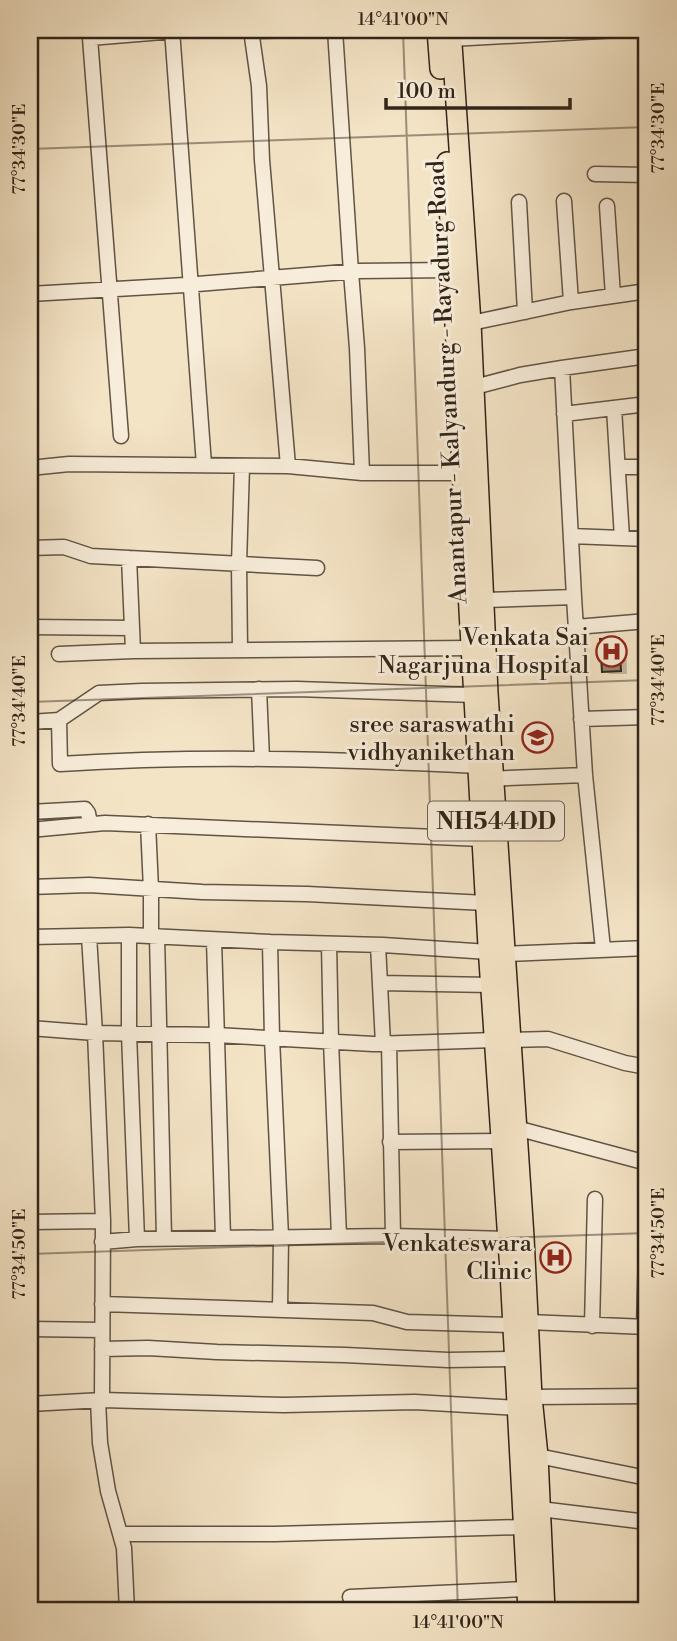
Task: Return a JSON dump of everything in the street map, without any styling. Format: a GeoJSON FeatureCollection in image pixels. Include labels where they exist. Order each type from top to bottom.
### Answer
{"type":"FeatureCollection","features":[{"type":"Feature","properties":{"kind":"highway","name":"Anantapur - Kalyandurg - Rayadurg Road"},"geometry":{"type":"LineString","coordinates":[[446,33],[447,159],[452,270],[466,389],[484,600],[482,839],[486,903],[497,953],[491,985],[503,1040]]}},
{"type":"Feature","properties":{"kind":"highway","name":"Anantapur - Kalyandurg - Rayadurg Road"},"geometry":{"type":"LineString","coordinates":[[446,33],[471,323],[463,474],[474,695],[497,953],[521,1323],[524,1402],[522,1527],[528,1611]]}},
{"type":"Feature","properties":{"kind":"highway","name":"Anantapur - Kalyandurg - Rayadurg Road"},"geometry":{"type":"LineString","coordinates":[[509,1135],[508,1239],[521,1323],[514,1359],[538,1456],[545,1611]]}},
{"type":"Feature","properties":{"kind":"street"},"geometry":{"type":"LineString","coordinates":[[172,30],[204,465]]}},
{"type":"Feature","properties":{"kind":"street"},"geometry":{"type":"LineString","coordinates":[[121,436],[89,34],[187,30]]}},
{"type":"Feature","properties":{"kind":"street"},"geometry":{"type":"LineString","coordinates":[[288,466],[262,160],[259,86],[251,31],[298,30]]}},
{"type":"Feature","properties":{"kind":"street"},"geometry":{"type":"LineString","coordinates":[[335,30],[357,348],[362,473]]}},
{"type":"Feature","properties":{"kind":"street"},"geometry":{"type":"LineString","coordinates":[[446,33],[619,30]]}},
{"type":"Feature","properties":{"kind":"street"},"geometry":{"type":"LineString","coordinates":[[595,174],[647,175]]}},
{"type":"Feature","properties":{"kind":"street"},"geometry":{"type":"LineString","coordinates":[[564,201],[571,302]]}},
{"type":"Feature","properties":{"kind":"street"},"geometry":{"type":"LineString","coordinates":[[519,202],[525,312]]}},
{"type":"Feature","properties":{"kind":"street"},"geometry":{"type":"LineString","coordinates":[[607,206],[613,296]]}},
{"type":"Feature","properties":{"kind":"street"},"geometry":{"type":"LineString","coordinates":[[30,293],[351,272],[452,270]]}},
{"type":"Feature","properties":{"kind":"street"},"geometry":{"type":"LineString","coordinates":[[471,323],[571,302],[647,291]]}},
{"type":"Feature","properties":{"kind":"street"},"geometry":{"type":"LineString","coordinates":[[466,389],[520,375],[647,356]]}},
{"type":"Feature","properties":{"kind":"street"},"geometry":{"type":"LineString","coordinates":[[562,368],[581,719],[603,949]]}},
{"type":"Feature","properties":{"kind":"street"},"geometry":{"type":"LineString","coordinates":[[564,414],[647,404]]}},
{"type":"Feature","properties":{"kind":"street"},"geometry":{"type":"LineString","coordinates":[[614,408],[622,538]]}},
{"type":"Feature","properties":{"kind":"street"},"geometry":{"type":"LineString","coordinates":[[30,440],[30,468],[69,464],[288,466],[362,473],[463,474]]}},
{"type":"Feature","properties":{"kind":"street"},"geometry":{"type":"LineString","coordinates":[[240,650],[242,466]]}},
{"type":"Feature","properties":{"kind":"street"},"geometry":{"type":"LineString","coordinates":[[618,467],[647,467]]}},
{"type":"Feature","properties":{"kind":"street"},"geometry":{"type":"LineString","coordinates":[[571,536],[647,539]]}},
{"type":"Feature","properties":{"kind":"street"},"geometry":{"type":"LineString","coordinates":[[30,548],[64,547],[84,555],[317,568]]}},
{"type":"Feature","properties":{"kind":"street"},"geometry":{"type":"LineString","coordinates":[[130,558],[133,650]]}},
{"type":"Feature","properties":{"kind":"street"},"geometry":{"type":"LineString","coordinates":[[484,600],[574,597]]}},
{"type":"Feature","properties":{"kind":"street"},"geometry":{"type":"LineString","coordinates":[[576,627],[647,621]]}},
{"type":"Feature","properties":{"kind":"street"},"geometry":{"type":"LineString","coordinates":[[30,627],[132,628]]}},
{"type":"Feature","properties":{"kind":"street"},"geometry":{"type":"LineString","coordinates":[[59,654],[133,650],[471,648]]}},
{"type":"Feature","properties":{"kind":"street"},"geometry":{"type":"LineString","coordinates":[[259,689],[262,759]]}},
{"type":"Feature","properties":{"kind":"street"},"geometry":{"type":"LineString","coordinates":[[30,722],[59,720],[99,693],[297,689],[474,695]]}},
{"type":"Feature","properties":{"kind":"street"},"geometry":{"type":"LineString","coordinates":[[581,719],[647,717]]}},
{"type":"Feature","properties":{"kind":"street"},"geometry":{"type":"LineString","coordinates":[[59,720],[60,764],[130,759],[332,759],[483,775],[585,775]]}},
{"type":"Feature","properties":{"kind":"street"},"geometry":{"type":"LineString","coordinates":[[30,812],[85,809],[90,824]]}},
{"type":"Feature","properties":{"kind":"street"},"geometry":{"type":"LineString","coordinates":[[30,830],[105,822],[482,839]]}},
{"type":"Feature","properties":{"kind":"street"},"geometry":{"type":"LineString","coordinates":[[148,824],[160,1034],[164,1238]]}},
{"type":"Feature","properties":{"kind":"street"},"geometry":{"type":"LineString","coordinates":[[30,887],[89,885],[486,903]]}},
{"type":"Feature","properties":{"kind":"street"},"geometry":{"type":"LineString","coordinates":[[30,937],[129,934],[497,953],[647,948]]}},
{"type":"Feature","properties":{"kind":"street"},"geometry":{"type":"LineString","coordinates":[[129,934],[129,1034],[137,1239]]}},
{"type":"Feature","properties":{"kind":"street"},"geometry":{"type":"LineString","coordinates":[[89,936],[103,1221],[100,1443],[108,1491],[124,1548],[127,1611]]}},
{"type":"Feature","properties":{"kind":"street"},"geometry":{"type":"LineString","coordinates":[[214,940],[223,1238]]}},
{"type":"Feature","properties":{"kind":"street"},"geometry":{"type":"LineString","coordinates":[[270,942],[281,1237],[280,1310]]}},
{"type":"Feature","properties":{"kind":"street"},"geometry":{"type":"LineString","coordinates":[[329,944],[339,1236]]}},
{"type":"Feature","properties":{"kind":"street"},"geometry":{"type":"LineString","coordinates":[[378,945],[386,1043],[393,1236]]}},
{"type":"Feature","properties":{"kind":"street"},"geometry":{"type":"LineString","coordinates":[[380,983],[491,985]]}},
{"type":"Feature","properties":{"kind":"street"},"geometry":{"type":"LineString","coordinates":[[30,1028],[95,1033],[216,1035],[386,1043],[548,1039],[625,1063],[647,1067]]}},
{"type":"Feature","properties":{"kind":"street"},"geometry":{"type":"LineString","coordinates":[[390,1142],[509,1135],[647,1163]]}},
{"type":"Feature","properties":{"kind":"street"},"geometry":{"type":"LineString","coordinates":[[592,1326],[595,1199]]}},
{"type":"Feature","properties":{"kind":"street"},"geometry":{"type":"LineString","coordinates":[[102,1304],[373,1313],[419,1323],[646,1327],[647,1219]]}},
{"type":"Feature","properties":{"kind":"street"},"geometry":{"type":"LineString","coordinates":[[30,1222],[103,1221]]}},
{"type":"Feature","properties":{"kind":"street"},"geometry":{"type":"LineString","coordinates":[[102,1242],[164,1238],[339,1236],[508,1239]]}},
{"type":"Feature","properties":{"kind":"street"},"geometry":{"type":"LineString","coordinates":[[30,1329],[102,1329]]}},
{"type":"Feature","properties":{"kind":"street"},"geometry":{"type":"LineString","coordinates":[[102,1349],[148,1348],[448,1360],[514,1359]]}},
{"type":"Feature","properties":{"kind":"street"},"geometry":{"type":"LineString","coordinates":[[30,1404],[100,1400],[285,1405],[524,1402],[647,1396]]}},
{"type":"Feature","properties":{"kind":"street"},"geometry":{"type":"LineString","coordinates":[[538,1456],[647,1478]]}},
{"type":"Feature","properties":{"kind":"street"},"geometry":{"type":"LineString","coordinates":[[540,1509],[647,1522]]}},
{"type":"Feature","properties":{"kind":"street"},"geometry":{"type":"LineString","coordinates":[[121,1534],[275,1534],[522,1527]]}},
{"type":"Feature","properties":{"kind":"street"},"geometry":{"type":"LineString","coordinates":[[350,1597],[526,1589]]}},
{"type":"Feature","properties":{"kind":"building"},"geometry":{"type":"Polygon","coordinates":[[[619,638],[621,671],[602,672],[600,639],[619,638]]]}},
{"type":"Feature","properties":{"kind":"building"},"geometry":{"type":"Polygon","coordinates":[[[546,1251],[561,1251],[562,1263],[546,1264],[546,1251]]]}},
{"type":"Feature","properties":{"kind":"place","name":"Venkata Sai Nagarjuna Hospital"},"geometry":{"type":"Point","coordinates":[612,651]}},
{"type":"Feature","properties":{"kind":"place","name":"sree saraswathi vidhyanikethan"},"geometry":{"type":"Point","coordinates":[538,738]}},
{"type":"Feature","properties":{"kind":"place","name":"Venkateswara Clinic"},"geometry":{"type":"Point","coordinates":[555,1257]}}]}
